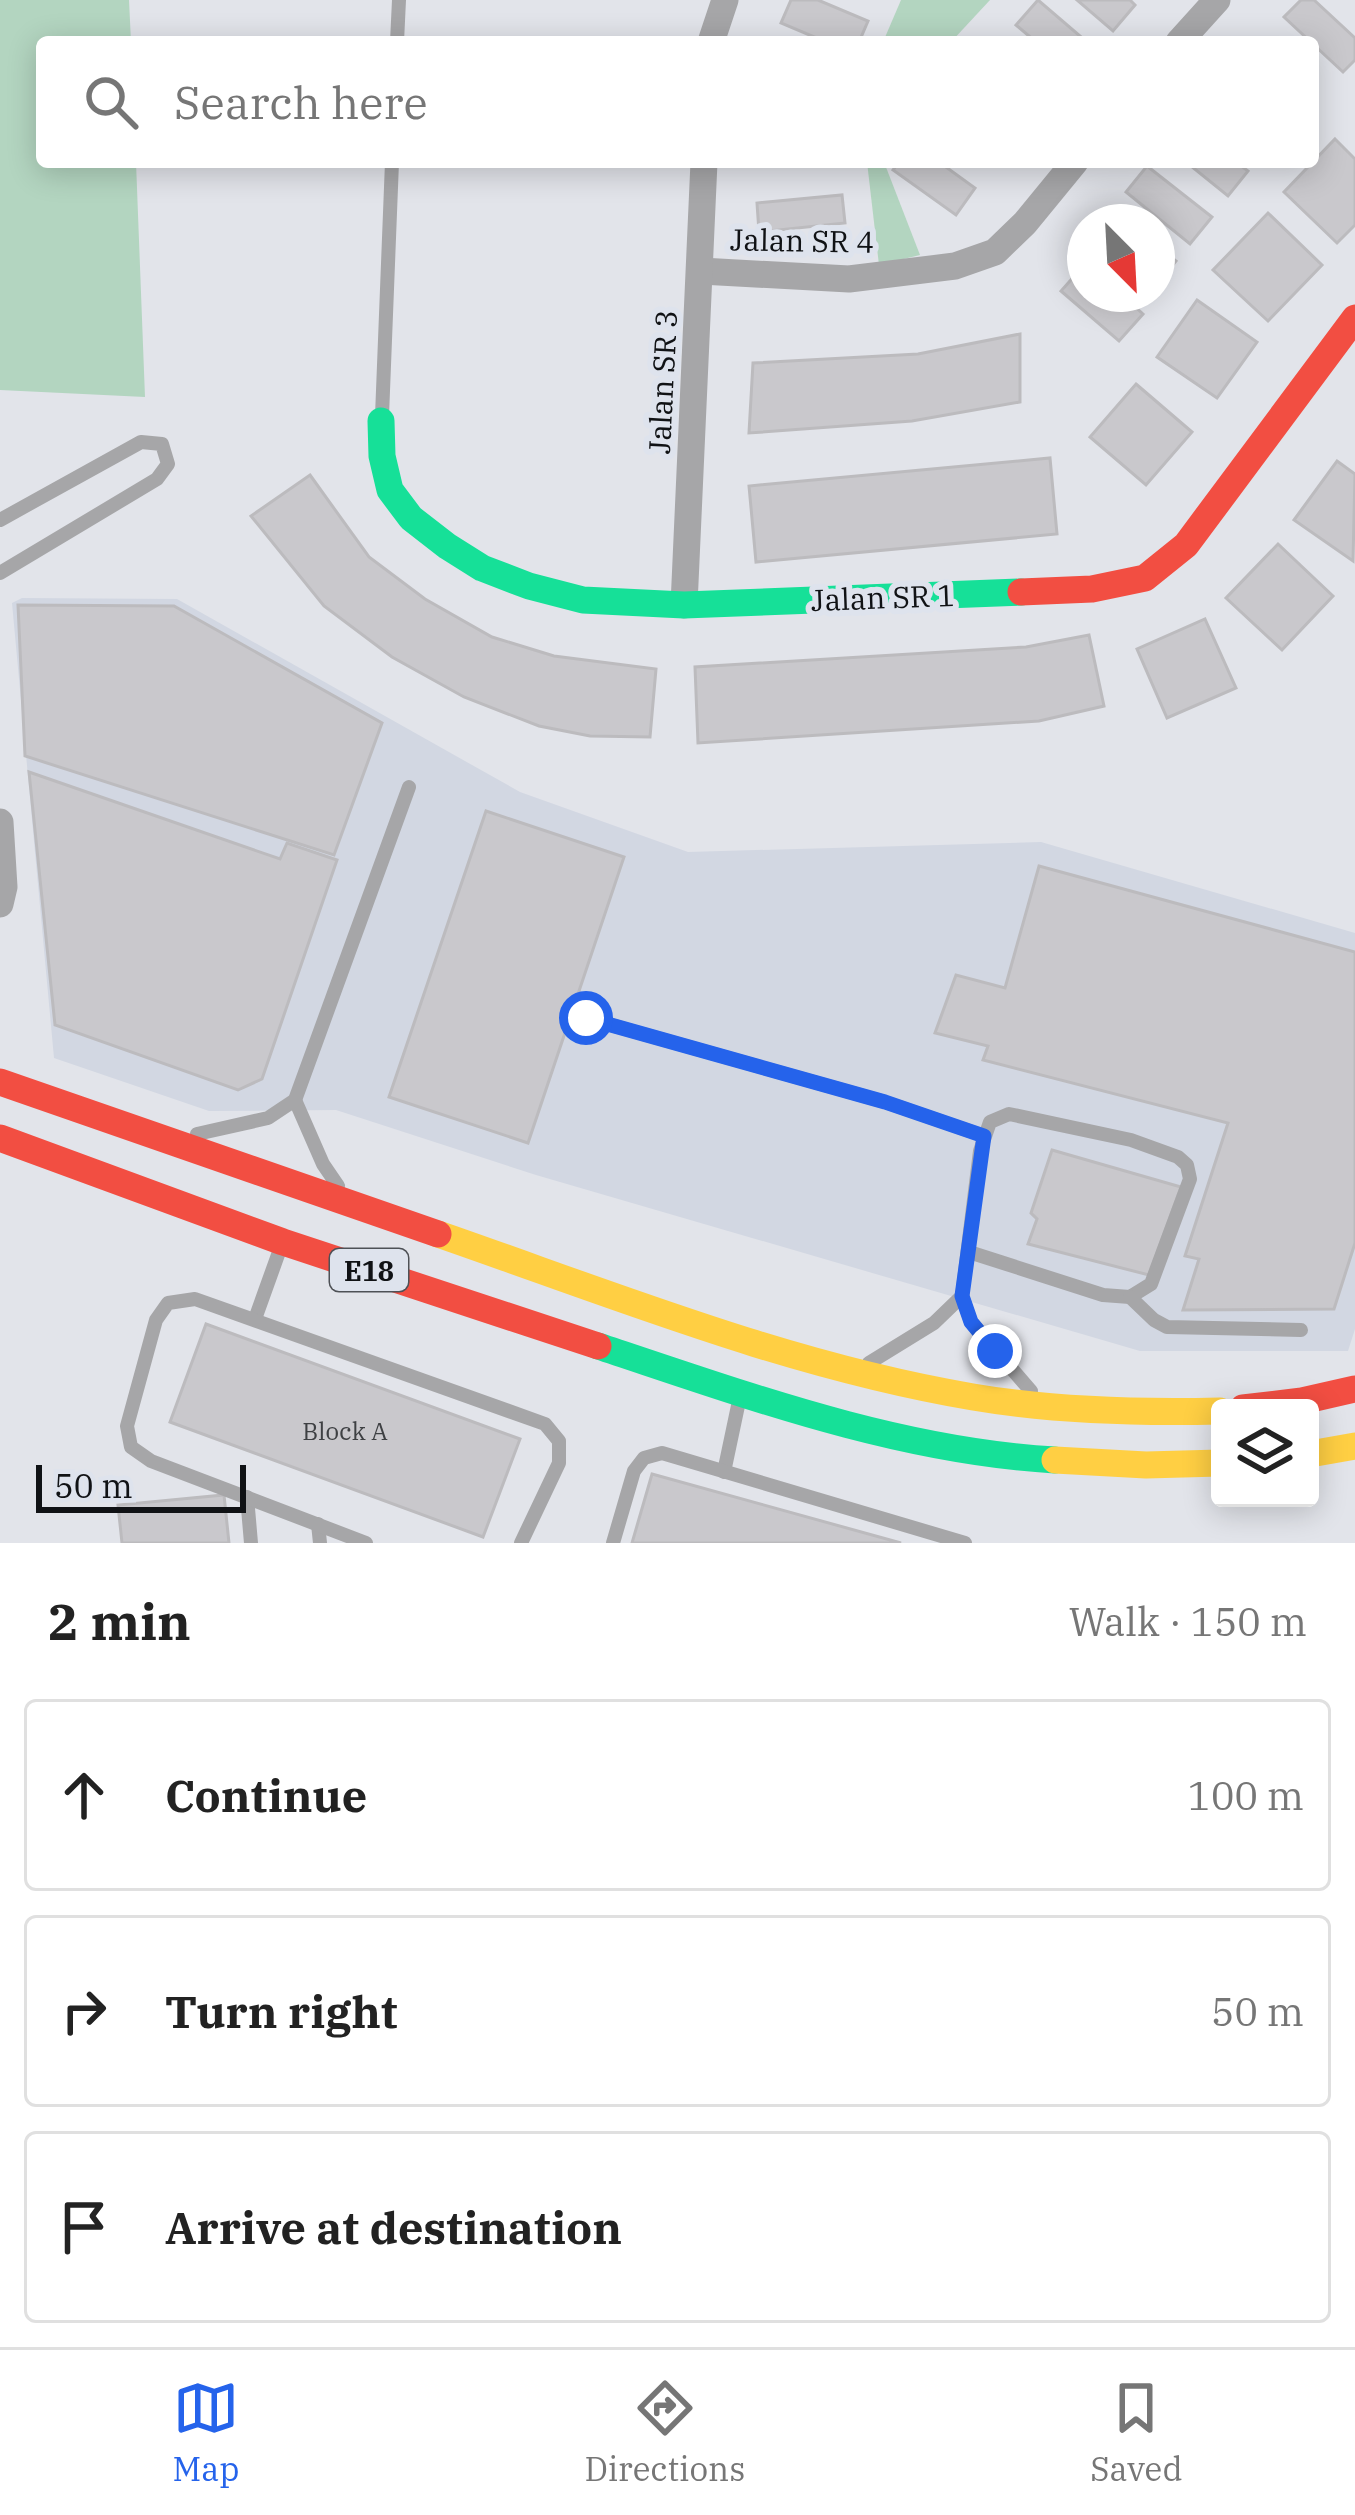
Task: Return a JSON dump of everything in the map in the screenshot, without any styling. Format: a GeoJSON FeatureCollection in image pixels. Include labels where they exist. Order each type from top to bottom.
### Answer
{"type":"FeatureCollection","features":[{"type":"Feature","properties":{"kind":"main road","name":"Jalan SR 1"},"geometry":{"type":"LineString","coordinates":[[382,422],[382,456],[390,490],[411,518],[482,568],[583,600],[683,605],[1092,589],[1144,578],[1186,545],[1355,318]]}},
{"type":"Feature","properties":{"kind":"main road","name":"E18"},"geometry":{"type":"LineString","coordinates":[[4,1081],[754,1344],[855,1372],[945,1393],[1046,1407],[1211,1411]]}},
{"type":"Feature","properties":{"kind":"main road","name":"E18"},"geometry":{"type":"LineString","coordinates":[[0,1138],[283,1242],[824,1418],[939,1445],[1047,1460],[1211,1463]]}},
{"type":"Feature","properties":{"kind":"main road"},"geometry":{"type":"LineString","coordinates":[[1311,1399],[1355,1389]]}},
{"type":"Feature","properties":{"kind":"main road"},"geometry":{"type":"LineString","coordinates":[[1319,1452],[1355,1446]]}},
{"type":"Feature","properties":{"kind":"street"},"geometry":{"type":"LineString","coordinates":[[713,36],[725,0]]}},
{"type":"Feature","properties":{"kind":"street"},"geometry":{"type":"LineString","coordinates":[[1184,36],[1217,0]]}},
{"type":"Feature","properties":{"kind":"street","name":"Jalan SR 3"},"geometry":{"type":"LineString","coordinates":[[683,605],[704,168]]}},
{"type":"Feature","properties":{"kind":"street","name":"Jalan SR 4"},"geometry":{"type":"LineString","coordinates":[[700,271],[849,279],[955,266],[995,252],[1070,168]]}},
{"type":"Feature","properties":{"kind":"street"},"geometry":{"type":"LineString","coordinates":[[0,822],[4,887],[0,904]]}},
{"type":"Feature","properties":{"kind":"lane"},"geometry":{"type":"LineString","coordinates":[[397,36],[399,0]]}},
{"type":"Feature","properties":{"kind":"lane"},"geometry":{"type":"LineString","coordinates":[[382,422],[392,168]]}},
{"type":"Feature","properties":{"kind":"lane"},"geometry":{"type":"LineString","coordinates":[[0,520],[141,442],[162,444],[168,464],[157,479],[0,573]]}},
{"type":"Feature","properties":{"kind":"lane"},"geometry":{"type":"LineString","coordinates":[[162,1138],[268,1118],[295,1100],[409,787]]}},
{"type":"Feature","properties":{"kind":"lane"},"geometry":{"type":"LineString","coordinates":[[586,1018],[885,1102],[984,1136]]}},
{"type":"Feature","properties":{"kind":"lane"},"geometry":{"type":"LineString","coordinates":[[295,1100],[323,1164],[351,1205]]}},
{"type":"Feature","properties":{"kind":"lane"},"geometry":{"type":"LineString","coordinates":[[969,1252],[1045,1279],[1103,1295],[1130,1297],[1151,1284],[1190,1179],[1187,1166],[1178,1157],[1131,1139],[1010,1114],[990,1122],[984,1136],[962,1296],[971,1322],[1046,1407]]}},
{"type":"Feature","properties":{"kind":"lane"},"geometry":{"type":"LineString","coordinates":[[255,1319],[283,1242]]}},
{"type":"Feature","properties":{"kind":"lane"},"geometry":{"type":"LineString","coordinates":[[855,1372],[934,1323],[962,1296]]}},
{"type":"Feature","properties":{"kind":"lane"},"geometry":{"type":"LineString","coordinates":[[1130,1297],[1167,1327],[1301,1330]]}},
{"type":"Feature","properties":{"kind":"lane"},"geometry":{"type":"LineString","coordinates":[[366,1543],[151,1461],[131,1448],[127,1426],[156,1320],[168,1303],[196,1299],[545,1424],[559,1441],[559,1463],[521,1543]]}},
{"type":"Feature","properties":{"kind":"lane"},"geometry":{"type":"LineString","coordinates":[[724,1472],[740,1393]]}},
{"type":"Feature","properties":{"kind":"lane"},"geometry":{"type":"LineString","coordinates":[[613,1543],[634,1471],[644,1458],[662,1453],[965,1543]]}},
{"type":"Feature","properties":{"kind":"lane"},"geometry":{"type":"LineString","coordinates":[[247,1497],[251,1543]]}},
{"type":"Feature","properties":{"kind":"lane"},"geometry":{"type":"LineString","coordinates":[[318,1524],[320,1543]]}},
{"type":"Feature","properties":{"kind":"shaded area"},"geometry":{"type":"Polygon","coordinates":[[[22,598],[177,599],[520,792],[688,852],[1041,842],[1355,933],[1355,1329],[1348,1351],[1140,1351],[536,1175],[336,1110],[209,1111],[54,1058],[12,603],[22,598]]]}},
{"type":"Feature","properties":{"kind":"green space"},"geometry":{"type":"Polygon","coordinates":[[[0,0],[129,0],[131,36],[36,36],[36,168],[136,168],[145,397],[0,390],[0,0]]]}},
{"type":"Feature","properties":{"kind":"green space"},"geometry":{"type":"Polygon","coordinates":[[[901,0],[990,0],[957,36],[886,36],[901,0]]]}},
{"type":"Feature","properties":{"kind":"green space"},"geometry":{"type":"Polygon","coordinates":[[[868,168],[886,168],[920,255],[879,265],[868,168]]]}},
{"type":"Feature","properties":{"kind":"building"},"geometry":{"type":"Polygon","coordinates":[[[791,0],[818,0],[868,21],[862,36],[812,36],[781,23],[791,0]]]}},
{"type":"Feature","properties":{"kind":"building"},"geometry":{"type":"Polygon","coordinates":[[[1038,0],[1080,36],[1029,36],[1016,25],[1038,0]]]}},
{"type":"Feature","properties":{"kind":"building"},"geometry":{"type":"Polygon","coordinates":[[[1077,0],[1130,0],[1135,5],[1113,31],[1077,0]]]}},
{"type":"Feature","properties":{"kind":"building"},"geometry":{"type":"Polygon","coordinates":[[[1301,0],[1314,0],[1355,38],[1355,60],[1343,72],[1319,50],[1319,36],[1304,36],[1284,17],[1301,0]]]}},
{"type":"Feature","properties":{"kind":"building"},"geometry":{"type":"Polygon","coordinates":[[[1335,139],[1355,159],[1355,225],[1337,243],[1284,192],[1307,168],[1319,168],[1319,156],[1335,139]]]}},
{"type":"Feature","properties":{"kind":"building"},"geometry":{"type":"Polygon","coordinates":[[[947,168],[975,188],[956,215],[893,170],[947,168]]]}},
{"type":"Feature","properties":{"kind":"building"},"geometry":{"type":"Polygon","coordinates":[[[1150,168],[1212,217],[1190,244],[1175,232],[1175,204],[1141,204],[1126,192],[1150,168]]]}},
{"type":"Feature","properties":{"kind":"building"},"geometry":{"type":"Polygon","coordinates":[[[1193,168],[1248,171],[1228,196],[1193,168]]]}},
{"type":"Feature","properties":{"kind":"building"},"geometry":{"type":"Polygon","coordinates":[[[842,195],[845,223],[759,232],[757,203],[842,195]]]}},
{"type":"Feature","properties":{"kind":"building"},"geometry":{"type":"Polygon","coordinates":[[[1268,213],[1322,265],[1268,321],[1213,270],[1268,213]]]}},
{"type":"Feature","properties":{"kind":"building"},"geometry":{"type":"Polygon","coordinates":[[[1197,300],[1257,342],[1217,398],[1157,357],[1197,300]]]}},
{"type":"Feature","properties":{"kind":"building"},"geometry":{"type":"Polygon","coordinates":[[[1085,312],[1141,312],[1119,341],[1085,312]]]}},
{"type":"Feature","properties":{"kind":"building"},"geometry":{"type":"Polygon","coordinates":[[[1020,334],[1020,402],[912,421],[749,433],[753,363],[918,354],[1020,334]]]}},
{"type":"Feature","properties":{"kind":"building"},"geometry":{"type":"Polygon","coordinates":[[[1136,384],[1192,432],[1146,485],[1090,437],[1136,384]]]}},
{"type":"Feature","properties":{"kind":"building"},"geometry":{"type":"Polygon","coordinates":[[[1050,458],[1057,534],[756,562],[749,486],[1050,458]]]}},
{"type":"Feature","properties":{"kind":"building"},"geometry":{"type":"Polygon","coordinates":[[[1337,461],[1355,474],[1353,561],[1294,520],[1337,461]]]}},
{"type":"Feature","properties":{"kind":"building"},"geometry":{"type":"Polygon","coordinates":[[[310,475],[369,557],[425,599],[492,637],[554,656],[656,669],[650,737],[590,736],[539,726],[464,697],[392,657],[324,606],[251,516],[310,475]]]}},
{"type":"Feature","properties":{"kind":"building"},"geometry":{"type":"Polygon","coordinates":[[[1278,544],[1333,596],[1282,650],[1226,598],[1278,544]]]}},
{"type":"Feature","properties":{"kind":"building"},"geometry":{"type":"Polygon","coordinates":[[[18,605],[174,606],[382,723],[334,855],[25,756],[18,605]]]}},
{"type":"Feature","properties":{"kind":"building"},"geometry":{"type":"Polygon","coordinates":[[[1205,619],[1236,688],[1167,718],[1137,649],[1205,619]]]}},
{"type":"Feature","properties":{"kind":"building"},"geometry":{"type":"Polygon","coordinates":[[[1089,635],[1104,706],[1039,721],[698,743],[695,667],[1026,647],[1089,635]]]}},
{"type":"Feature","properties":{"kind":"building"},"geometry":{"type":"Polygon","coordinates":[[[29,772],[280,859],[287,843],[337,860],[262,1079],[238,1090],[55,1025],[29,772]]]}},
{"type":"Feature","properties":{"kind":"building"},"geometry":{"type":"Polygon","coordinates":[[[486,811],[624,857],[528,1143],[389,1097],[486,811]]]}},
{"type":"Feature","properties":{"kind":"building"},"geometry":{"type":"Polygon","coordinates":[[[1039,866],[1355,952],[1355,1243],[1334,1309],[1183,1310],[1199,1259],[1185,1256],[1228,1123],[983,1060],[988,1046],[935,1033],[956,975],[1005,988],[1039,866]]]}},
{"type":"Feature","properties":{"kind":"building"},"geometry":{"type":"Polygon","coordinates":[[[1052,1150],[1181,1187],[1149,1275],[1028,1244],[1037,1219],[1031,1213],[1052,1150]]]}},
{"type":"Feature","properties":{"kind":"building"},"geometry":{"type":"Polygon","coordinates":[[[206,1324],[520,1439],[483,1537],[170,1422],[206,1324]]]}},
{"type":"Feature","properties":{"kind":"building"},"geometry":{"type":"Polygon","coordinates":[[[652,1474],[901,1543],[632,1543],[652,1474]]]}},
{"type":"Feature","properties":{"kind":"building"},"geometry":{"type":"Polygon","coordinates":[[[224,1495],[229,1543],[122,1543],[118,1505],[224,1495]]]}},
{"type":"Feature","properties":{"kind":"traffic: fast"},"geometry":{"type":"LineString","coordinates":[[381,421],[390,490],[411,518],[482,568],[529,586],[583,600],[684,605],[1021,592]]}},
{"type":"Feature","properties":{"kind":"traffic: fast"},"geometry":{"type":"LineString","coordinates":[[598,1346],[880,1433],[996,1455],[1055,1460]]}},
{"type":"Feature","properties":{"kind":"traffic: slow"},"geometry":{"type":"LineString","coordinates":[[438,1234],[702,1327],[904,1384],[1065,1408],[1211,1411]]}},
{"type":"Feature","properties":{"kind":"traffic: slow"},"geometry":{"type":"LineString","coordinates":[[1319,1452],[1355,1446]]}},
{"type":"Feature","properties":{"kind":"traffic: slow"},"geometry":{"type":"LineString","coordinates":[[1055,1460],[1211,1463]]}},
{"type":"Feature","properties":{"kind":"traffic: jam"},"geometry":{"type":"LineString","coordinates":[[1021,592],[1092,589],[1145,578],[1186,545],[1355,318]]}},
{"type":"Feature","properties":{"kind":"traffic: jam"},"geometry":{"type":"LineString","coordinates":[[0,1082],[438,1234]]}},
{"type":"Feature","properties":{"kind":"traffic: jam"},"geometry":{"type":"LineString","coordinates":[[0,1138],[283,1242],[598,1346]]}},
{"type":"Feature","properties":{"kind":"traffic: jam"},"geometry":{"type":"LineString","coordinates":[[1311,1399],[1355,1389]]}},
{"type":"Feature","properties":{"kind":"route"},"geometry":{"type":"LineString","coordinates":[[586,1018],[885,1102],[984,1136],[962,1296],[971,1322],[995,1351]]}}]}
